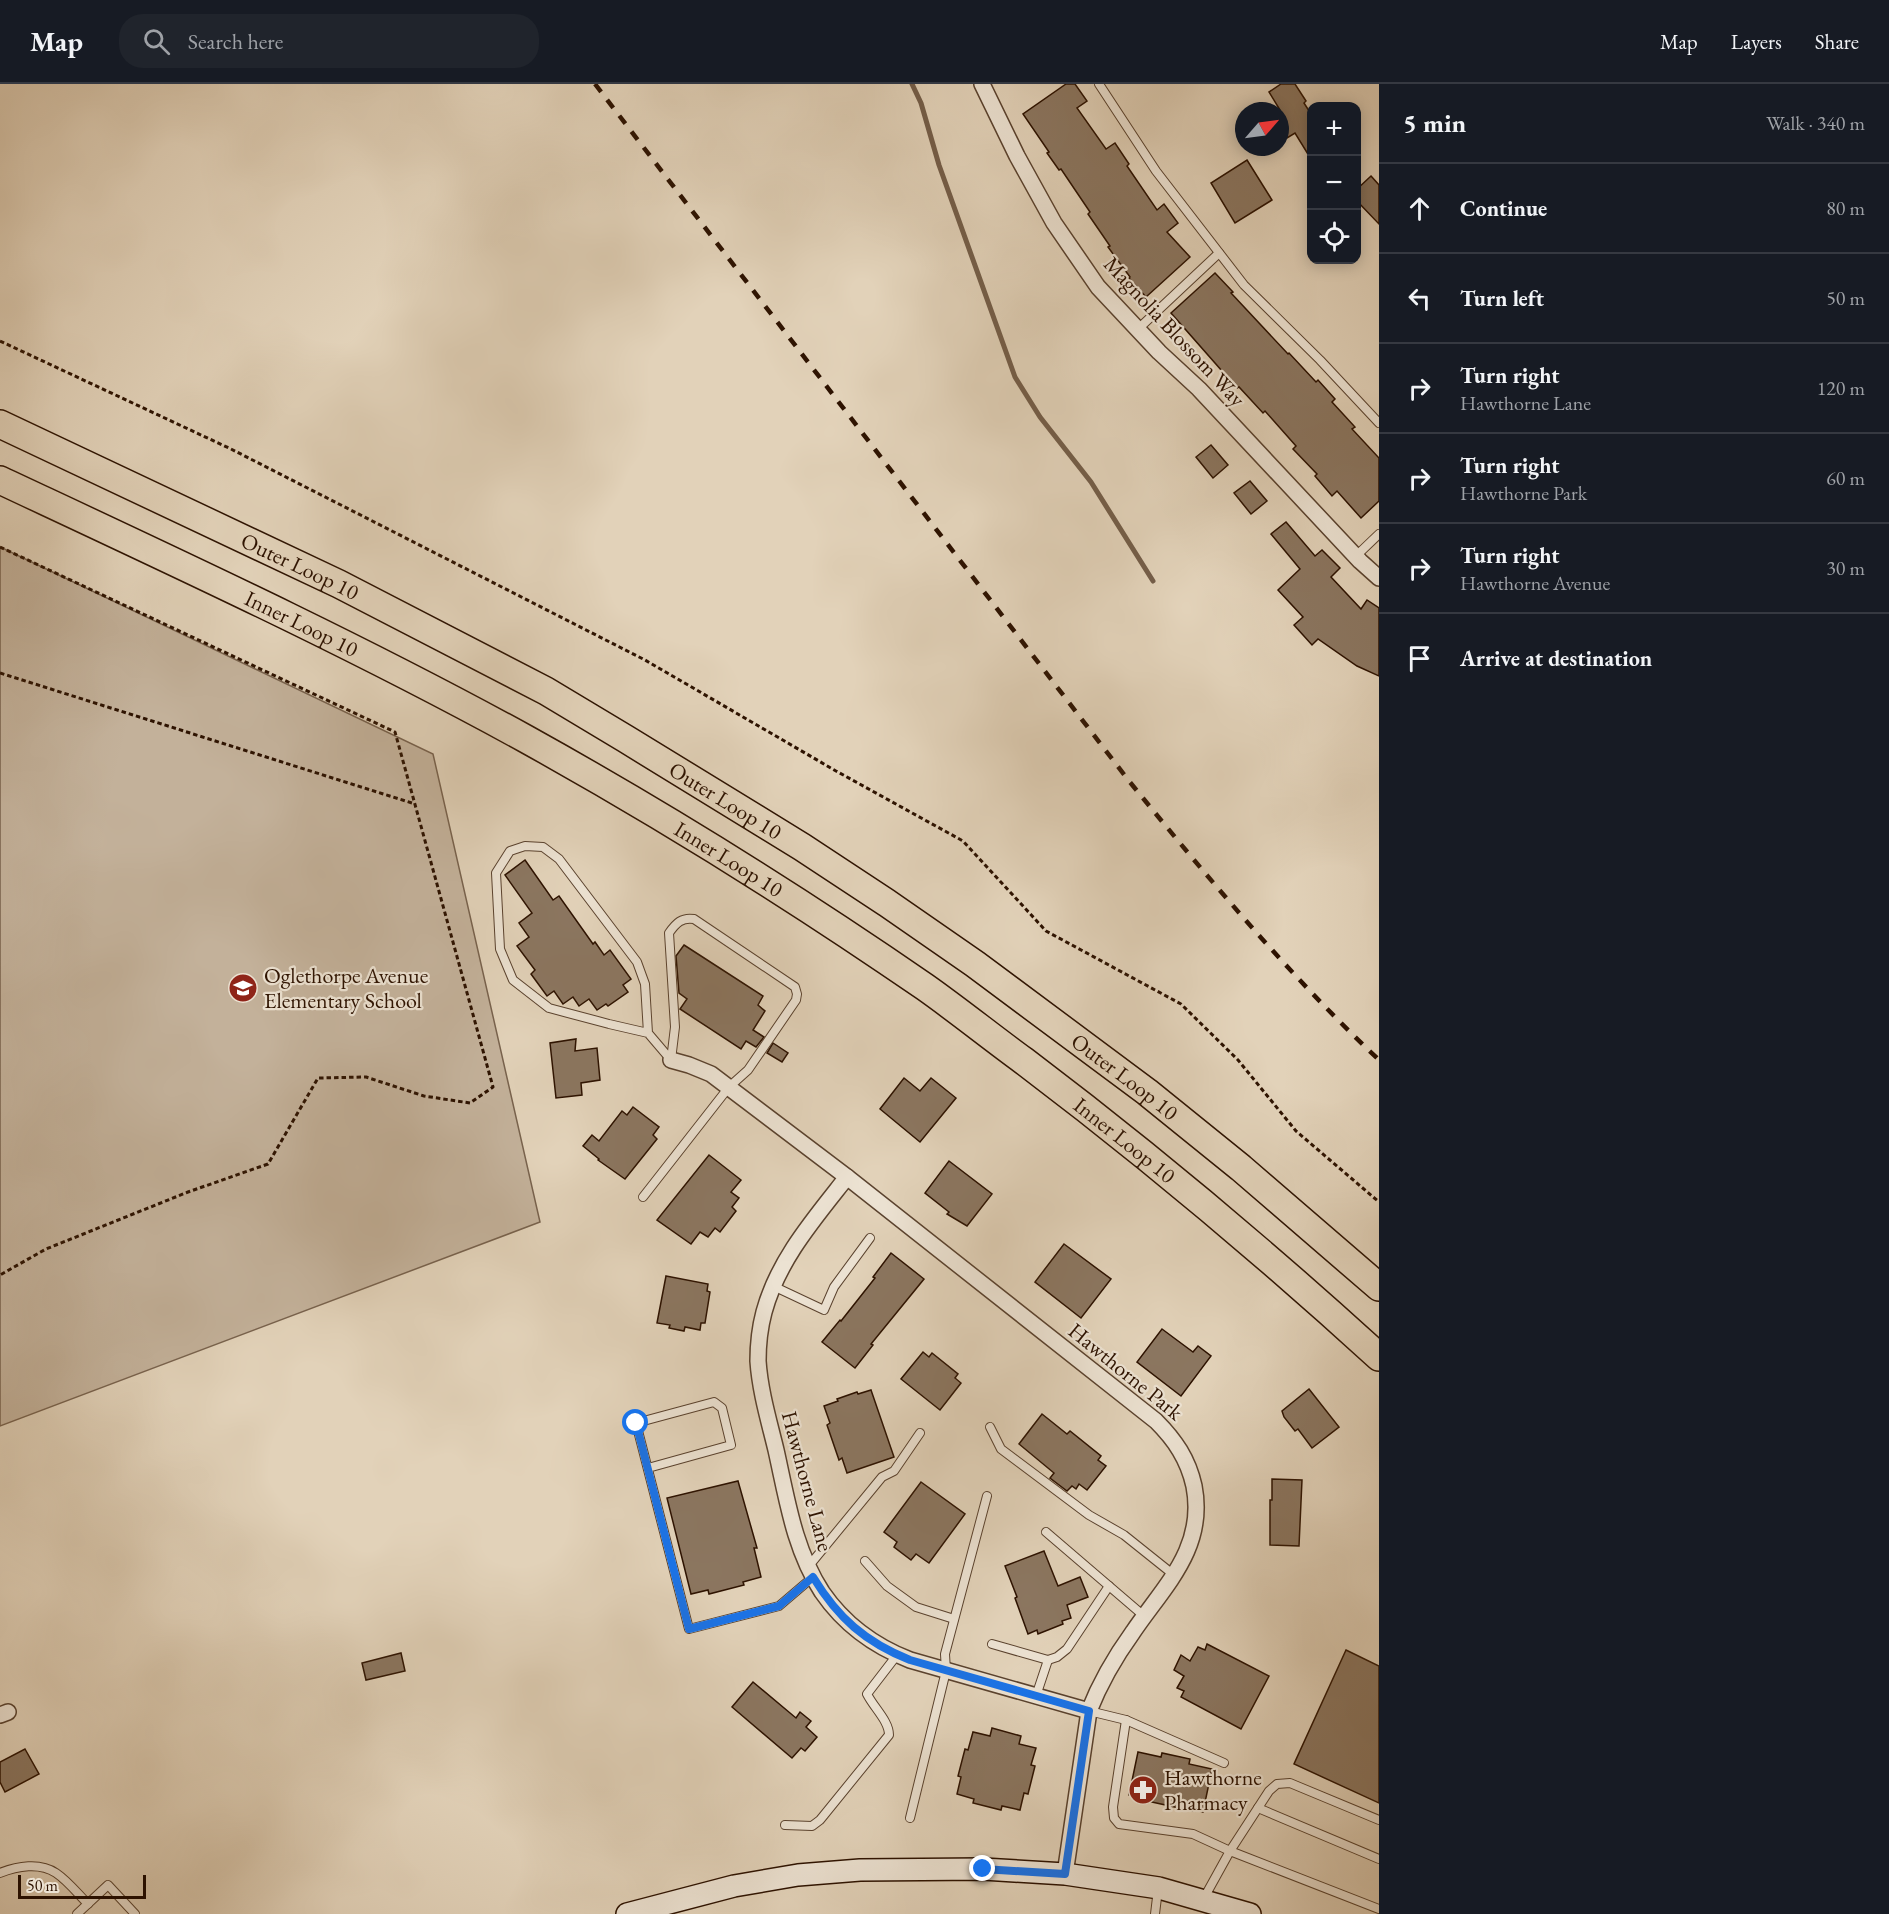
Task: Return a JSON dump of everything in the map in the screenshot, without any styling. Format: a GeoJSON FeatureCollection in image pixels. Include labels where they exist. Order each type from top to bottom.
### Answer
{"type":"FeatureCollection","features":[{"type":"Feature","properties":{"kind":"highway","name":"Outer Loop 10"},"geometry":{"type":"LineString","coordinates":[[0,424],[339,584],[536,686],[802,848],[975,964],[1138,1085],[1250,1176],[1379,1287]]}},
{"type":"Feature","properties":{"kind":"highway","name":"Inner Loop 10"},"geometry":{"type":"LineString","coordinates":[[0,480],[164,557],[424,685],[526,739],[711,848],[927,988],[1099,1118],[1266,1256],[1379,1357]]}},
{"type":"Feature","properties":{"kind":"main road"},"geometry":{"type":"LineString","coordinates":[[627,1914],[734,1886],[798,1875],[860,1870],[983,1869],[1065,1874],[1159,1888],[1250,1914]]}},
{"type":"Feature","properties":{"kind":"street","name":"Magnolia Blossom Way"},"geometry":{"type":"LineString","coordinates":[[982,84],[1017,156],[1054,223],[1098,287],[1137,330],[1199,390],[1379,578]]}},
{"type":"Feature","properties":{"kind":"street","name":"Hawthorne Park"},"geometry":{"type":"LineString","coordinates":[[671,1060],[711,1074],[847,1177],[1156,1421],[1173,1437],[1185,1457],[1192,1476],[1196,1509],[1192,1542],[1174,1575],[1114,1660],[1098,1687],[1089,1711],[1065,1874]]}},
{"type":"Feature","properties":{"kind":"street","name":"Hawthorne Lane"},"geometry":{"type":"LineString","coordinates":[[847,1177],[801,1236],[772,1286],[760,1337],[758,1361],[762,1395],[797,1543],[810,1572],[823,1593],[853,1627],[883,1649],[946,1671],[1089,1711]]}},
{"type":"Feature","properties":{"kind":"lane"},"geometry":{"type":"LineString","coordinates":[[1099,84],[1156,171],[1244,285],[1320,360],[1379,423]]}},
{"type":"Feature","properties":{"kind":"lane"},"geometry":{"type":"LineString","coordinates":[[1137,330],[1219,253]]}},
{"type":"Feature","properties":{"kind":"lane"},"geometry":{"type":"LineString","coordinates":[[1356,556],[1379,534]]}},
{"type":"Feature","properties":{"kind":"lane"},"geometry":{"type":"LineString","coordinates":[[648,1033],[645,984],[637,962],[560,859],[543,847],[525,846],[510,851],[496,873],[500,950],[513,980],[549,1008],[648,1033],[671,1060]]}},
{"type":"Feature","properties":{"kind":"lane"},"geometry":{"type":"LineString","coordinates":[[643,1197],[729,1088],[748,1070],[796,1000],[795,987],[694,920],[687,918],[674,926],[669,933],[675,1027],[671,1060]]}},
{"type":"Feature","properties":{"kind":"lane"},"geometry":{"type":"LineString","coordinates":[[772,1286],[824,1310],[834,1287],[870,1238]]}},
{"type":"Feature","properties":{"kind":"lane"},"geometry":{"type":"LineString","coordinates":[[648,1468],[731,1445],[722,1408],[714,1402],[636,1423],[689,1629],[779,1606],[810,1572],[882,1477],[894,1471],[920,1433]]}},
{"type":"Feature","properties":{"kind":"lane"},"geometry":{"type":"LineString","coordinates":[[990,1426],[1001,1449],[1089,1515],[1124,1536],[1174,1575]]}},
{"type":"Feature","properties":{"kind":"lane"},"geometry":{"type":"LineString","coordinates":[[910,1818],[946,1671],[945,1654],[987,1496]]}},
{"type":"Feature","properties":{"kind":"lane"},"geometry":{"type":"LineString","coordinates":[[1046,1532],[1144,1616]]}},
{"type":"Feature","properties":{"kind":"lane"},"geometry":{"type":"LineString","coordinates":[[865,1561],[887,1586],[916,1607],[954,1619]]}},
{"type":"Feature","properties":{"kind":"lane"},"geometry":{"type":"LineString","coordinates":[[992,1644],[1048,1660],[1057,1657],[1067,1649],[1109,1586]]}},
{"type":"Feature","properties":{"kind":"lane"},"geometry":{"type":"LineString","coordinates":[[785,1825],[812,1826],[820,1820],[889,1735],[887,1722],[867,1694],[897,1655]]}},
{"type":"Feature","properties":{"kind":"lane"},"geometry":{"type":"LineString","coordinates":[[1036,1696],[1048,1660]]}},
{"type":"Feature","properties":{"kind":"lane"},"geometry":{"type":"LineString","coordinates":[[1089,1711],[1126,1720],[1224,1763]]}},
{"type":"Feature","properties":{"kind":"lane"},"geometry":{"type":"LineString","coordinates":[[1126,1720],[1113,1807],[1114,1818],[1119,1824],[1193,1834],[1230,1851],[1379,1909]]}},
{"type":"Feature","properties":{"kind":"lane"},"geometry":{"type":"LineString","coordinates":[[1203,1899],[1230,1851],[1269,1791],[1277,1784],[1290,1783],[1379,1820]]}},
{"type":"Feature","properties":{"kind":"lane"},"geometry":{"type":"LineString","coordinates":[[1258,1808],[1379,1859]]}},
{"type":"Feature","properties":{"kind":"lane"},"geometry":{"type":"LineString","coordinates":[[0,1873],[15,1867],[38,1866],[56,1872],[88,1904]]}},
{"type":"Feature","properties":{"kind":"lane"},"geometry":{"type":"LineString","coordinates":[[77,1914],[108,1885],[135,1914]]}},
{"type":"Feature","properties":{"kind":"lane"},"geometry":{"type":"LineString","coordinates":[[1155,1914],[1159,1888]]}},
{"type":"Feature","properties":{"kind":"path"},"geometry":{"type":"LineString","coordinates":[[0,341],[231,449],[645,660],[836,771],[963,841],[1046,931],[1181,1004],[1238,1060],[1296,1131],[1379,1202]]}},
{"type":"Feature","properties":{"kind":"path"},"geometry":{"type":"LineString","coordinates":[[0,547],[395,732],[493,1087],[470,1103],[424,1096],[366,1077],[318,1078],[268,1164],[188,1192],[46,1249],[0,1275]]}},
{"type":"Feature","properties":{"kind":"path"},"geometry":{"type":"LineString","coordinates":[[0,673],[415,804]]}},
{"type":"Feature","properties":{"kind":"shaded area","name":"Oglethorpe Avenue Elementary School"},"geometry":{"type":"Polygon","coordinates":[[[0,547],[433,754],[540,1222],[0,1426],[0,547]]]}},
{"type":"Feature","properties":{"kind":"building"},"geometry":{"type":"Polygon","coordinates":[[[1066,84],[1075,84],[1087,101],[1077,108],[1106,149],[1115,143],[1129,164],[1127,166],[1157,210],[1164,204],[1178,223],[1167,232],[1190,257],[1146,297],[1129,278],[1108,247],[1110,246],[1088,214],[1090,212],[1061,169],[1059,170],[1047,153],[1049,152],[1023,114],[1066,84]]]}},
{"type":"Feature","properties":{"kind":"building"},"geometry":{"type":"Polygon","coordinates":[[[1281,84],[1295,84],[1306,101],[1304,103],[1307,108],[1307,152],[1295,133],[1289,137],[1289,102],[1275,102],[1269,92],[1281,84]]]}},
{"type":"Feature","properties":{"kind":"building"},"geometry":{"type":"Polygon","coordinates":[[[1247,160],[1272,200],[1235,223],[1211,183],[1247,160]]]}},
{"type":"Feature","properties":{"kind":"building"},"geometry":{"type":"Polygon","coordinates":[[[1371,176],[1379,185],[1379,224],[1361,205],[1361,185],[1371,176]]]}},
{"type":"Feature","properties":{"kind":"building"},"geometry":{"type":"Polygon","coordinates":[[[1215,273],[1288,354],[1316,382],[1318,380],[1335,399],[1332,402],[1355,427],[1352,429],[1379,458],[1379,501],[1361,518],[1337,491],[1332,496],[1315,476],[1317,474],[1293,449],[1296,446],[1265,411],[1263,413],[1239,387],[1237,388],[1171,313],[1215,273]]]}},
{"type":"Feature","properties":{"kind":"building"},"geometry":{"type":"Polygon","coordinates":[[[1211,445],[1228,465],[1213,478],[1196,457],[1211,445]]]}},
{"type":"Feature","properties":{"kind":"building"},"geometry":{"type":"Polygon","coordinates":[[[1250,481],[1267,501],[1251,514],[1234,493],[1250,481]]]}},
{"type":"Feature","properties":{"kind":"building"},"geometry":{"type":"Polygon","coordinates":[[[1286,522],[1315,556],[1322,550],[1340,568],[1331,577],[1361,609],[1367,600],[1379,608],[1379,676],[1357,666],[1318,639],[1312,645],[1294,625],[1303,617],[1278,590],[1300,569],[1271,534],[1286,522]]]}},
{"type":"Feature","properties":{"kind":"building"},"geometry":{"type":"Polygon","coordinates":[[[525,860],[553,900],[559,896],[593,944],[595,942],[604,955],[610,950],[631,979],[623,985],[628,992],[608,1006],[606,1004],[597,1010],[589,999],[579,1006],[573,997],[563,1004],[554,991],[547,996],[531,974],[535,970],[517,946],[529,937],[519,923],[532,913],[505,875],[525,860]]]}},
{"type":"Feature","properties":{"kind":"building"},"geometry":{"type":"Polygon","coordinates":[[[684,945],[763,996],[758,1005],[765,1011],[753,1030],[764,1037],[756,1047],[746,1041],[741,1049],[680,1009],[687,999],[679,993],[676,956],[684,945]]]}},
{"type":"Feature","properties":{"kind":"building"},"geometry":{"type":"Polygon","coordinates":[[[576,1039],[575,1051],[597,1048],[600,1080],[581,1083],[582,1095],[556,1098],[550,1043],[576,1039]]]}},
{"type":"Feature","properties":{"kind":"building"},"geometry":{"type":"Polygon","coordinates":[[[773,1043],[788,1053],[782,1062],[767,1053],[773,1043]]]}},
{"type":"Feature","properties":{"kind":"building"},"geometry":{"type":"Polygon","coordinates":[[[904,1078],[920,1091],[931,1078],[956,1098],[920,1142],[880,1109],[904,1078]]]}},
{"type":"Feature","properties":{"kind":"building"},"geometry":{"type":"Polygon","coordinates":[[[633,1107],[659,1127],[653,1135],[657,1139],[625,1179],[583,1146],[592,1135],[599,1141],[622,1111],[627,1115],[633,1107]]]}},
{"type":"Feature","properties":{"kind":"building"},"geometry":{"type":"Polygon","coordinates":[[[709,1155],[741,1180],[731,1192],[739,1198],[732,1207],[736,1211],[720,1232],[715,1228],[708,1237],[700,1232],[691,1244],[657,1220],[709,1155]]]}},
{"type":"Feature","properties":{"kind":"building"},"geometry":{"type":"Polygon","coordinates":[[[949,1161],[992,1194],[967,1226],[947,1214],[949,1212],[925,1193],[949,1161]]]}},
{"type":"Feature","properties":{"kind":"building"},"geometry":{"type":"Polygon","coordinates":[[[1064,1244],[1111,1279],[1081,1318],[1035,1282],[1064,1244]]]}},
{"type":"Feature","properties":{"kind":"building"},"geometry":{"type":"Polygon","coordinates":[[[891,1253],[924,1279],[871,1344],[873,1345],[855,1368],[822,1342],[875,1278],[873,1277],[891,1253]]]}},
{"type":"Feature","properties":{"kind":"building"},"geometry":{"type":"Polygon","coordinates":[[[666,1276],[708,1284],[707,1291],[710,1292],[705,1323],[701,1323],[700,1330],[685,1327],[684,1331],[657,1323],[666,1276]]]}},
{"type":"Feature","properties":{"kind":"building"},"geometry":{"type":"Polygon","coordinates":[[[1162,1329],[1193,1352],[1198,1346],[1211,1356],[1181,1396],[1137,1362],[1162,1329]]]}},
{"type":"Feature","properties":{"kind":"building"},"geometry":{"type":"Polygon","coordinates":[[[923,1352],[929,1357],[932,1353],[958,1374],[955,1378],[961,1383],[940,1410],[901,1379],[923,1352]]]}},
{"type":"Feature","properties":{"kind":"building"},"geometry":{"type":"Polygon","coordinates":[[[1309,1389],[1339,1427],[1312,1448],[1298,1429],[1295,1431],[1282,1411],[1309,1389]]]}},
{"type":"Feature","properties":{"kind":"building"},"geometry":{"type":"Polygon","coordinates":[[[871,1390],[894,1457],[847,1473],[842,1458],[839,1460],[827,1425],[830,1423],[824,1406],[857,1392],[858,1394],[871,1390]]]}},
{"type":"Feature","properties":{"kind":"building"},"geometry":{"type":"Polygon","coordinates":[[[1042,1414],[1067,1434],[1070,1431],[1101,1456],[1098,1460],[1106,1466],[1087,1490],[1079,1484],[1076,1489],[1072,1486],[1067,1491],[1050,1478],[1054,1473],[1019,1444],[1042,1414]]]}},
{"type":"Feature","properties":{"kind":"building"},"geometry":{"type":"Polygon","coordinates":[[[1272,1479],[1302,1480],[1299,1546],[1270,1545],[1272,1479]]]}},
{"type":"Feature","properties":{"kind":"building"},"geometry":{"type":"Polygon","coordinates":[[[738,1481],[757,1548],[754,1548],[761,1577],[743,1582],[744,1585],[709,1594],[708,1590],[691,1594],[667,1498],[738,1481]]]}},
{"type":"Feature","properties":{"kind":"building"},"geometry":{"type":"Polygon","coordinates":[[[921,1482],[965,1514],[929,1563],[916,1554],[911,1560],[894,1547],[897,1542],[884,1532],[921,1482]]]}},
{"type":"Feature","properties":{"kind":"building"},"geometry":{"type":"Polygon","coordinates":[[[1044,1551],[1058,1586],[1080,1577],[1088,1597],[1067,1605],[1071,1618],[1062,1621],[1063,1624],[1038,1634],[1037,1630],[1028,1634],[1005,1566],[1044,1551]]]}},
{"type":"Feature","properties":{"kind":"building"},"geometry":{"type":"Polygon","coordinates":[[[1207,1644],[1269,1676],[1241,1729],[1181,1697],[1184,1691],[1177,1688],[1184,1676],[1174,1670],[1181,1655],[1190,1661],[1198,1647],[1205,1650],[1207,1644]]]}},
{"type":"Feature","properties":{"kind":"building"},"geometry":{"type":"Polygon","coordinates":[[[1346,1650],[1379,1666],[1379,1803],[1294,1764],[1346,1650]]]}},
{"type":"Feature","properties":{"kind":"building"},"geometry":{"type":"Polygon","coordinates":[[[401,1653],[405,1671],[366,1680],[362,1663],[401,1653]]]}},
{"type":"Feature","properties":{"kind":"building"},"geometry":{"type":"Polygon","coordinates":[[[753,1682],[796,1718],[800,1712],[811,1721],[806,1727],[817,1737],[805,1751],[801,1748],[792,1758],[732,1707],[753,1682]]]}},
{"type":"Feature","properties":{"kind":"building"},"geometry":{"type":"Polygon","coordinates":[[[992,1728],[1021,1736],[1019,1744],[1036,1748],[1031,1765],[1035,1766],[1028,1794],[1024,1793],[1020,1810],[1002,1806],[1001,1810],[973,1803],[974,1799],[957,1794],[961,1777],[958,1776],[965,1749],[968,1750],[973,1732],[990,1736],[992,1728]]]}},
{"type":"Feature","properties":{"kind":"building"},"geometry":{"type":"Polygon","coordinates":[[[25,1749],[39,1774],[5,1792],[0,1782],[0,1762],[25,1749]]]}},
{"type":"Feature","properties":{"kind":"building"},"geometry":{"type":"Polygon","coordinates":[[[1138,1752],[1161,1757],[1162,1753],[1190,1759],[1189,1764],[1212,1769],[1203,1812],[1138,1799],[1139,1797],[1129,1795],[1138,1752]]]}},
{"type":"Feature","properties":{"kind":"waterway"},"geometry":{"type":"LineString","coordinates":[[912,84],[921,103],[939,165],[1015,377],[1040,417],[1091,482],[1153,581]]}},
{"type":"Feature","properties":{"kind":"railway"},"geometry":{"type":"LineString","coordinates":[[595,84],[1129,781],[1281,960],[1379,1060]]}},
{"type":"Feature","properties":{"kind":"place","name":"Oglethorpe Avenue Elementary School"},"geometry":{"type":"Point","coordinates":[243,988]}},
{"type":"Feature","properties":{"kind":"place","name":"Hawthorne Pharmacy"},"geometry":{"type":"Point","coordinates":[1143,1790]}},
{"type":"Feature","properties":{"kind":"route"},"geometry":{"type":"LineString","coordinates":[[636,1423],[689,1629],[779,1606],[813,1577],[842,1616],[859,1633],[883,1649],[910,1660],[1089,1711],[1065,1874],[983,1869]]}}]}
